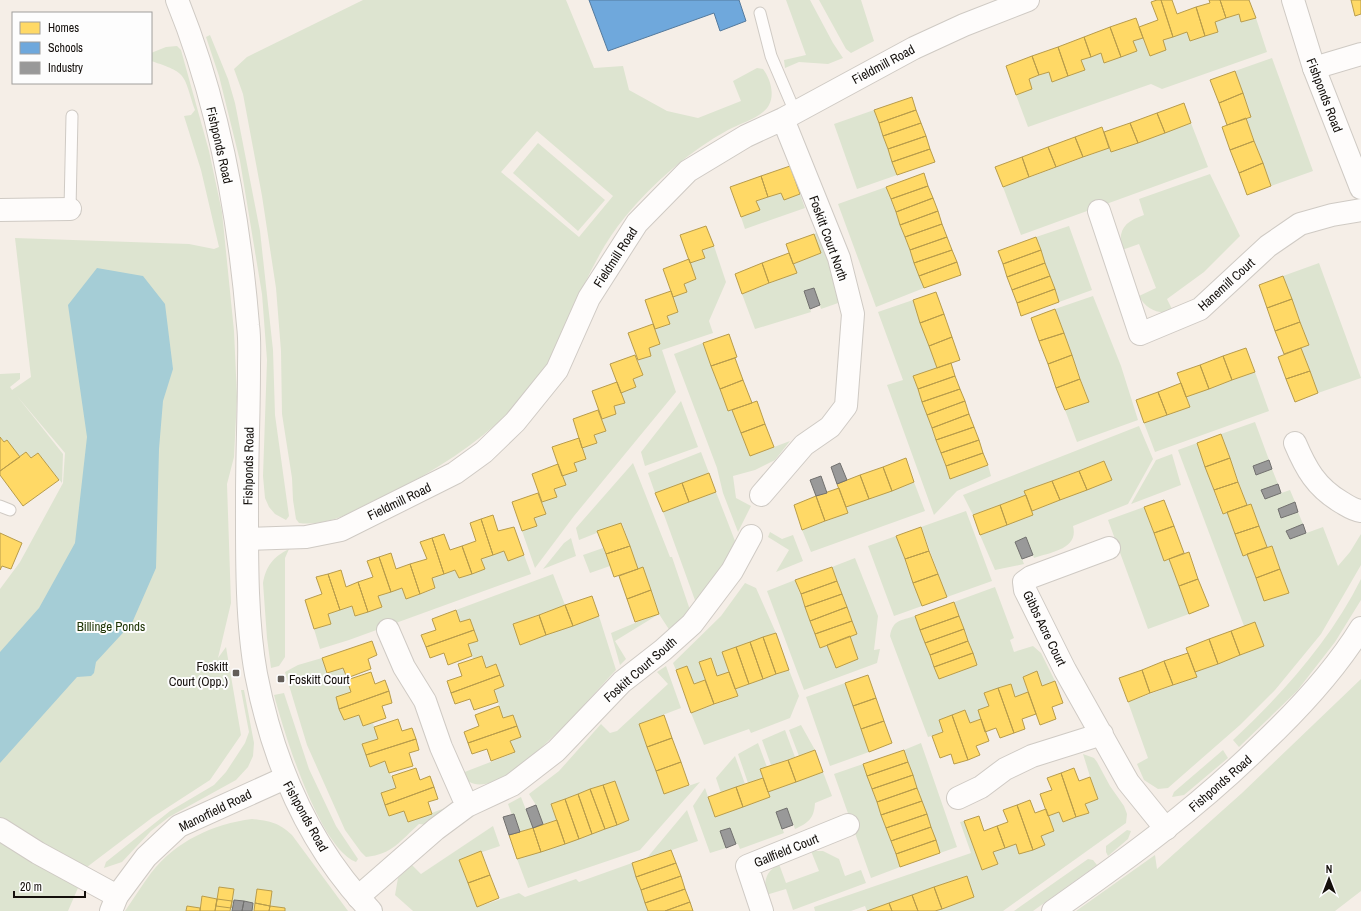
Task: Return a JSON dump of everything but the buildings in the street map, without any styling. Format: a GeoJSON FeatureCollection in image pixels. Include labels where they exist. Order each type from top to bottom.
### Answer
{"type":"FeatureCollection","features":[{"type":"Feature","properties":{"kind":"street","name":"Fishponds Road"},"geometry":{"type":"LineString","coordinates":[[177,0],[191,33],[216,123],[234,206],[249,327],[249,600],[256,672],[269,728],[285,778],[302,815],[322,848],[364,904]]}},
{"type":"Feature","properties":{"kind":"street","name":"Fieldmill Road"},"geometry":{"type":"LineString","coordinates":[[248,539],[306,537],[341,530],[455,473],[484,452],[515,422],[557,370],[589,298],[637,223],[688,171],[746,136],[789,115],[914,48],[964,25],[1028,0]]}},
{"type":"Feature","properties":{"kind":"street","name":"Fishponds Road"},"geometry":{"type":"LineString","coordinates":[[1292,0],[1314,68],[1361,188]]}},
{"type":"Feature","properties":{"kind":"street"},"geometry":{"type":"LineString","coordinates":[[1314,68],[1361,54]]}},
{"type":"Feature","properties":{"kind":"street","name":"Foskitt Court North"},"geometry":{"type":"LineString","coordinates":[[761,494],[804,445],[830,427],[846,406],[853,314],[839,258],[789,115]]}},
{"type":"Feature","properties":{"kind":"street"},"geometry":{"type":"LineString","coordinates":[[0,210],[70,210]]}},
{"type":"Feature","properties":{"kind":"street","name":"Hanemill Court"},"geometry":{"type":"LineString","coordinates":[[1099,211],[1140,334],[1200,309],[1268,246],[1300,224],[1332,215],[1361,210]]}},
{"type":"Feature","properties":{"kind":"street"},"geometry":{"type":"LineString","coordinates":[[1295,443],[1302,460],[1317,484],[1332,496],[1355,510],[1361,511]]}},
{"type":"Feature","properties":{"kind":"street","name":"Foskitt Court South"},"geometry":{"type":"LineString","coordinates":[[364,904],[436,829],[467,806],[512,785],[533,770],[556,751],[622,682],[663,650],[692,624],[732,571],[751,536]]}},
{"type":"Feature","properties":{"kind":"street","name":"Gibbs Acre Court"},"geometry":{"type":"LineString","coordinates":[[1109,548],[1031,577],[1024,582],[1025,590],[1066,670],[1128,782],[1166,829]]}},
{"type":"Feature","properties":{"kind":"street","name":"Fishponds Road"},"geometry":{"type":"LineString","coordinates":[[1053,911],[1130,857],[1230,776],[1289,719],[1344,656],[1361,628]]}},
{"type":"Feature","properties":{"kind":"street"},"geometry":{"type":"LineString","coordinates":[[388,630],[404,667],[425,700],[441,746],[467,806]]}},
{"type":"Feature","properties":{"kind":"street"},"geometry":{"type":"LineString","coordinates":[[958,798],[981,787],[1005,769],[1032,756],[1102,734]]}},
{"type":"Feature","properties":{"kind":"street","name":"Manorfield Road"},"geometry":{"type":"LineString","coordinates":[[114,904],[146,857],[179,826],[285,778]]}},
{"type":"Feature","properties":{"kind":"street","name":"Gallfield Court"},"geometry":{"type":"LineString","coordinates":[[762,911],[747,866],[848,825]]}},
{"type":"Feature","properties":{"kind":"street"},"geometry":{"type":"LineString","coordinates":[[0,829],[114,904]]}},
{"type":"Feature","properties":{"kind":"lane"},"geometry":{"type":"LineString","coordinates":[[760,13],[789,115]]}},
{"type":"Feature","properties":{"kind":"lane"},"geometry":{"type":"LineString","coordinates":[[70,210],[72,116]]}},
{"type":"Feature","properties":{"kind":"green space"},"geometry":{"type":"Polygon","coordinates":[[[363,0],[566,0],[594,68],[623,66],[629,90],[667,111],[698,118],[741,101],[733,81],[757,68],[763,69],[768,77],[772,96],[766,110],[756,117],[728,130],[685,158],[660,180],[625,217],[601,251],[582,289],[554,353],[522,398],[504,417],[462,451],[439,466],[370,504],[335,519],[323,522],[299,523],[296,519],[293,500],[292,478],[282,414],[281,351],[276,288],[262,196],[243,94],[234,69],[247,57],[363,0]],[[537,131],[501,172],[579,237],[613,196],[537,131]]]}},
{"type":"Feature","properties":{"kind":"green space"},"geometry":{"type":"Polygon","coordinates":[[[786,0],[810,0],[833,43],[843,58],[828,64],[799,62],[785,68],[784,60],[806,55],[786,0]]]}},
{"type":"Feature","properties":{"kind":"green space"},"geometry":{"type":"Polygon","coordinates":[[[819,0],[861,0],[874,41],[851,53],[846,49],[819,0]]]}},
{"type":"Feature","properties":{"kind":"green space"},"geometry":{"type":"Polygon","coordinates":[[[1239,14],[1242,22],[1256,18],[1267,52],[1162,89],[1151,84],[1028,127],[1016,95],[1032,89],[1029,79],[1049,72],[1052,82],[1084,70],[1081,60],[1101,53],[1104,63],[1137,51],[1133,41],[1143,38],[1150,56],[1166,50],[1163,40],[1187,32],[1190,41],[1218,32],[1215,22],[1239,14]]]}},
{"type":"Feature","properties":{"kind":"green space"},"geometry":{"type":"Polygon","coordinates":[[[210,35],[228,79],[235,103],[260,231],[273,350],[275,415],[289,516],[286,520],[275,514],[269,507],[265,498],[263,476],[267,360],[262,294],[240,161],[219,76],[206,37],[210,35]]]}},
{"type":"Feature","properties":{"kind":"green space","name":"Billinge Ponds"},"geometry":{"type":"Polygon","coordinates":[[[177,46],[181,50],[209,151],[222,212],[234,331],[237,397],[234,457],[227,484],[231,603],[218,658],[226,647],[241,735],[210,780],[153,817],[87,867],[68,911],[0,911],[0,589],[20,562],[63,483],[65,453],[17,396],[63,454],[62,483],[38,453],[31,458],[26,452],[20,457],[0,437],[0,374],[20,373],[20,379],[10,387],[12,390],[31,377],[15,238],[189,244],[214,249],[219,247],[201,170],[184,116],[191,115],[195,110],[186,82],[178,72],[152,61],[152,53],[166,47],[177,46]]]}},
{"type":"Feature","properties":{"kind":"green space"},"geometry":{"type":"Polygon","coordinates":[[[1272,58],[1313,171],[1271,186],[1246,118],[1251,116],[1235,71],[1272,58]]]}},
{"type":"Feature","properties":{"kind":"green space"},"geometry":{"type":"Polygon","coordinates":[[[874,110],[897,175],[857,189],[834,124],[874,110]]]}},
{"type":"Feature","properties":{"kind":"green space"},"geometry":{"type":"Polygon","coordinates":[[[1191,123],[1208,167],[1021,235],[1003,187],[1109,148],[1111,152],[1191,123]]]}},
{"type":"Feature","properties":{"kind":"green space"},"geometry":{"type":"Polygon","coordinates":[[[538,143],[605,200],[578,231],[513,173],[538,143]]]}},
{"type":"Feature","properties":{"kind":"green space"},"geometry":{"type":"Polygon","coordinates":[[[1210,174],[1240,236],[1204,272],[1167,299],[1173,311],[1162,312],[1153,310],[1142,301],[1139,296],[1156,288],[1139,244],[1122,250],[1122,231],[1124,227],[1132,220],[1144,215],[1139,199],[1210,174]]]}},
{"type":"Feature","properties":{"kind":"green space"},"geometry":{"type":"Polygon","coordinates":[[[886,187],[924,288],[876,307],[838,204],[886,187]]]}},
{"type":"Feature","properties":{"kind":"green space"},"geometry":{"type":"Polygon","coordinates":[[[781,193],[784,200],[800,194],[805,208],[745,229],[741,217],[760,210],[756,201],[781,193]]]}},
{"type":"Feature","properties":{"kind":"green space"},"geometry":{"type":"Polygon","coordinates":[[[1069,226],[1092,290],[1059,302],[1036,237],[1069,226]]]}},
{"type":"Feature","properties":{"kind":"green space"},"geometry":{"type":"Polygon","coordinates":[[[818,232],[838,287],[841,302],[821,309],[814,288],[804,291],[811,312],[755,329],[742,294],[796,273],[793,264],[821,253],[814,234],[818,232]]]}},
{"type":"Feature","properties":{"kind":"green space"},"geometry":{"type":"Polygon","coordinates":[[[714,246],[726,282],[709,321],[713,333],[662,350],[676,392],[574,516],[535,568],[522,531],[537,526],[534,518],[546,514],[542,502],[556,497],[554,489],[562,476],[577,471],[574,463],[586,459],[582,448],[597,443],[594,435],[605,431],[602,419],[616,414],[614,406],[625,402],[621,393],[636,387],[633,379],[643,375],[638,360],[651,356],[649,348],[660,343],[655,329],[669,324],[667,316],[678,312],[673,297],[687,292],[684,284],[696,279],[690,263],[705,258],[702,250],[714,246]]]}},
{"type":"Feature","properties":{"kind":"green space"},"geometry":{"type":"Polygon","coordinates":[[[1319,263],[1361,378],[1318,393],[1301,348],[1309,345],[1283,276],[1319,263]]]}},
{"type":"Feature","properties":{"kind":"green space"},"geometry":{"type":"Polygon","coordinates":[[[1093,296],[1121,366],[1138,420],[1077,442],[1065,410],[1089,402],[1055,309],[1093,296]]]}},
{"type":"Feature","properties":{"kind":"green space"},"geometry":{"type":"Polygon","coordinates":[[[913,300],[937,368],[913,376],[950,479],[988,465],[991,476],[957,491],[934,515],[887,385],[903,380],[878,312],[913,300]]]}},
{"type":"Feature","properties":{"kind":"green space"},"geometry":{"type":"Polygon","coordinates":[[[703,343],[728,411],[732,410],[750,456],[790,441],[775,460],[755,470],[733,476],[736,498],[751,506],[738,532],[723,493],[717,468],[674,354],[703,343]]]}},
{"type":"Feature","properties":{"kind":"green space"},"geometry":{"type":"Polygon","coordinates":[[[1255,372],[1269,411],[1155,452],[1144,423],[1189,407],[1186,397],[1255,372]]]}},
{"type":"Feature","properties":{"kind":"green space"},"geometry":{"type":"Polygon","coordinates":[[[681,401],[698,447],[645,466],[641,452],[681,401]]]}},
{"type":"Feature","properties":{"kind":"green space"},"geometry":{"type":"Polygon","coordinates":[[[1255,422],[1269,460],[1253,466],[1256,475],[1272,469],[1278,484],[1261,490],[1264,499],[1290,490],[1295,502],[1278,509],[1281,517],[1298,512],[1303,524],[1286,531],[1290,539],[1323,527],[1338,566],[1350,552],[1361,534],[1361,565],[1321,634],[1275,690],[1240,725],[1168,788],[1158,789],[1144,780],[1137,764],[1148,758],[1128,702],[1196,677],[1195,672],[1264,646],[1255,622],[1244,626],[1178,450],[1197,443],[1222,514],[1227,512],[1247,554],[1264,601],[1289,593],[1272,546],[1267,547],[1251,504],[1247,505],[1221,434],[1255,422]]]}},
{"type":"Feature","properties":{"kind":"green space"},"geometry":{"type":"Polygon","coordinates":[[[1139,426],[1153,459],[1128,504],[1073,526],[1074,534],[1072,540],[1068,545],[1055,551],[1034,558],[1026,538],[1015,542],[1024,564],[995,570],[980,535],[1033,515],[1032,511],[1112,480],[1104,461],[1025,491],[1026,495],[973,515],[963,495],[1139,426]]]}},
{"type":"Feature","properties":{"kind":"green space"},"geometry":{"type":"Polygon","coordinates":[[[701,452],[709,473],[655,493],[648,473],[701,452]]]}},
{"type":"Feature","properties":{"kind":"green space"},"geometry":{"type":"Polygon","coordinates":[[[1172,454],[1181,485],[1131,504],[1156,460],[1172,454]]]}},
{"type":"Feature","properties":{"kind":"green space"},"geometry":{"type":"Polygon","coordinates":[[[633,463],[670,557],[672,557],[690,610],[670,631],[659,614],[615,641],[626,659],[620,665],[611,633],[659,613],[643,568],[638,569],[622,523],[579,540],[576,528],[633,463]]]}},
{"type":"Feature","properties":{"kind":"green space"},"geometry":{"type":"Polygon","coordinates":[[[914,482],[925,511],[811,552],[802,530],[848,513],[846,507],[914,482]]]}},
{"type":"Feature","properties":{"kind":"green space"},"geometry":{"type":"Polygon","coordinates":[[[716,492],[735,541],[724,563],[696,603],[663,512],[716,492]]]}},
{"type":"Feature","properties":{"kind":"green space"},"geometry":{"type":"Polygon","coordinates":[[[1144,507],[1164,561],[1169,559],[1189,614],[1148,629],[1108,520],[1144,507]]]}},
{"type":"Feature","properties":{"kind":"green space"},"geometry":{"type":"Polygon","coordinates":[[[966,511],[992,581],[947,597],[921,527],[966,511]]]}},
{"type":"Feature","properties":{"kind":"green space"},"geometry":{"type":"Polygon","coordinates":[[[770,532],[782,539],[793,535],[803,561],[776,572],[789,550],[768,537],[770,532]]]}},
{"type":"Feature","properties":{"kind":"green space"},"geometry":{"type":"Polygon","coordinates":[[[896,536],[922,606],[894,616],[868,546],[896,536]]]}},
{"type":"Feature","properties":{"kind":"green space"},"geometry":{"type":"Polygon","coordinates":[[[571,538],[576,556],[543,569],[564,543],[571,538]]]}},
{"type":"Feature","properties":{"kind":"green space"},"geometry":{"type":"Polygon","coordinates":[[[603,548],[610,566],[590,573],[583,555],[603,548]]]}},
{"type":"Feature","properties":{"kind":"green space"},"geometry":{"type":"Polygon","coordinates":[[[289,549],[285,558],[285,657],[279,666],[271,668],[263,583],[268,567],[271,563],[279,555],[289,549]]]}},
{"type":"Feature","properties":{"kind":"green space"},"geometry":{"type":"Polygon","coordinates":[[[504,551],[508,561],[524,555],[531,574],[349,640],[320,649],[314,629],[331,624],[328,614],[352,606],[356,616],[382,607],[378,596],[402,588],[406,599],[435,589],[432,578],[455,570],[459,578],[484,569],[481,559],[504,551]]]}},
{"type":"Feature","properties":{"kind":"green space"},"geometry":{"type":"Polygon","coordinates":[[[855,558],[878,616],[874,650],[880,649],[877,663],[804,690],[767,591],[795,580],[820,648],[827,645],[836,667],[858,659],[850,636],[857,634],[832,567],[855,558]]]}},
{"type":"Feature","properties":{"kind":"green space"},"geometry":{"type":"Polygon","coordinates":[[[553,574],[565,605],[513,624],[520,644],[599,616],[616,670],[566,724],[517,768],[494,781],[475,784],[462,773],[514,753],[510,741],[517,726],[513,715],[503,718],[494,690],[504,686],[496,665],[486,668],[482,656],[473,659],[468,644],[478,641],[470,619],[460,622],[456,610],[553,574]]]}},
{"type":"Feature","properties":{"kind":"green space"},"geometry":{"type":"Polygon","coordinates":[[[1361,579],[1361,600],[1335,642],[1297,691],[1239,747],[1233,740],[1288,684],[1320,645],[1349,602],[1361,579]]]}},
{"type":"Feature","properties":{"kind":"green space"},"geometry":{"type":"Polygon","coordinates":[[[745,583],[756,588],[776,633],[722,652],[729,672],[717,676],[711,658],[699,662],[705,680],[694,684],[687,666],[676,670],[673,663],[721,616],[745,583]]]}},
{"type":"Feature","properties":{"kind":"green space"},"geometry":{"type":"Polygon","coordinates":[[[995,587],[1014,638],[1010,640],[1014,652],[1033,646],[1041,653],[1055,681],[1042,686],[1037,671],[1023,677],[1028,692],[1015,697],[1011,684],[984,693],[989,706],[978,710],[981,719],[970,723],[965,710],[939,720],[943,732],[928,737],[890,636],[891,630],[898,622],[915,616],[939,679],[977,665],[954,602],[995,587]]]}},
{"type":"Feature","properties":{"kind":"green space"},"geometry":{"type":"Polygon","coordinates":[[[322,658],[327,673],[343,668],[351,692],[336,698],[344,720],[359,715],[363,726],[373,723],[378,739],[362,744],[370,766],[385,761],[395,784],[396,788],[381,793],[389,816],[404,811],[408,822],[445,808],[441,815],[428,825],[419,824],[396,846],[383,853],[366,857],[345,830],[307,745],[285,672],[298,665],[322,658]]]}},
{"type":"Feature","properties":{"kind":"green space"},"geometry":{"type":"Polygon","coordinates":[[[666,666],[681,708],[639,724],[664,794],[700,782],[640,850],[528,888],[517,859],[629,820],[615,781],[551,804],[557,820],[543,824],[536,805],[529,794],[559,771],[601,724],[610,733],[617,731],[668,684],[657,672],[666,666]]]}},
{"type":"Feature","properties":{"kind":"green space"},"geometry":{"type":"Polygon","coordinates":[[[789,670],[799,696],[790,718],[751,733],[749,729],[704,745],[691,713],[738,696],[735,689],[789,670]]]}},
{"type":"Feature","properties":{"kind":"green space"},"geometry":{"type":"Polygon","coordinates":[[[1361,679],[1361,891],[1335,911],[1076,911],[1155,855],[1157,869],[1242,793],[1361,679]]]}},
{"type":"Feature","properties":{"kind":"green space"},"geometry":{"type":"Polygon","coordinates":[[[845,683],[869,752],[830,766],[806,697],[845,683]]]}},
{"type":"Feature","properties":{"kind":"green space"},"geometry":{"type":"Polygon","coordinates":[[[241,690],[244,690],[254,743],[253,756],[248,767],[236,780],[169,817],[151,831],[122,862],[104,868],[106,862],[170,811],[214,785],[226,772],[245,743],[249,732],[241,690]]]}},
{"type":"Feature","properties":{"kind":"green space"},"geometry":{"type":"Polygon","coordinates":[[[284,693],[309,769],[336,826],[358,859],[356,862],[342,852],[329,835],[316,813],[286,735],[274,695],[284,693]]]}},
{"type":"Feature","properties":{"kind":"green space"},"geometry":{"type":"Polygon","coordinates":[[[801,725],[815,750],[799,756],[789,730],[801,725]]]}},
{"type":"Feature","properties":{"kind":"green space"},"geometry":{"type":"Polygon","coordinates":[[[785,730],[795,757],[771,765],[762,740],[785,730]]]}},
{"type":"Feature","properties":{"kind":"green space"},"geometry":{"type":"Polygon","coordinates":[[[758,743],[767,767],[760,769],[763,778],[748,783],[738,754],[758,743]]]}},
{"type":"Feature","properties":{"kind":"green space"},"geometry":{"type":"Polygon","coordinates":[[[921,743],[957,847],[940,853],[904,750],[921,743]]]}},
{"type":"Feature","properties":{"kind":"green space"},"geometry":{"type":"Polygon","coordinates":[[[1223,750],[1228,758],[1184,795],[1172,797],[1174,792],[1223,750]]]}},
{"type":"Feature","properties":{"kind":"green space"},"geometry":{"type":"Polygon","coordinates":[[[1083,754],[1094,758],[1097,762],[1110,786],[1124,806],[1127,814],[1126,823],[1003,911],[935,911],[974,897],[966,876],[867,911],[865,906],[851,911],[815,911],[814,907],[971,853],[960,822],[964,821],[982,870],[998,864],[993,852],[1016,844],[1019,854],[1045,845],[1041,836],[1048,816],[1059,812],[1063,822],[1089,813],[1085,804],[1097,799],[1083,754]]]}},
{"type":"Feature","properties":{"kind":"green space"},"geometry":{"type":"Polygon","coordinates":[[[735,756],[745,784],[721,793],[716,778],[735,756]]]}},
{"type":"Feature","properties":{"kind":"green space"},"geometry":{"type":"Polygon","coordinates":[[[863,764],[900,867],[871,878],[834,774],[863,764]]]}},
{"type":"Feature","properties":{"kind":"green space"},"geometry":{"type":"Polygon","coordinates":[[[823,772],[832,796],[815,803],[810,820],[795,829],[787,808],[776,812],[784,833],[740,849],[738,844],[736,844],[730,828],[720,832],[726,848],[710,853],[693,806],[705,788],[715,817],[770,797],[768,792],[823,772]]]}},
{"type":"Feature","properties":{"kind":"green space"},"geometry":{"type":"Polygon","coordinates":[[[521,797],[533,828],[520,832],[514,814],[512,815],[508,804],[521,797]]]}},
{"type":"Feature","properties":{"kind":"green space"},"geometry":{"type":"Polygon","coordinates":[[[687,810],[698,841],[646,859],[687,810]]]}},
{"type":"Feature","properties":{"kind":"green space"},"geometry":{"type":"Polygon","coordinates":[[[252,819],[274,823],[292,835],[348,911],[285,911],[285,908],[270,906],[272,891],[257,889],[254,911],[252,911],[253,903],[234,900],[232,911],[230,911],[234,889],[219,887],[217,899],[202,896],[200,908],[187,906],[186,911],[125,911],[151,873],[172,852],[184,843],[209,830],[223,825],[252,819]]]}},
{"type":"Feature","properties":{"kind":"green space"},"geometry":{"type":"Polygon","coordinates":[[[493,826],[500,846],[459,860],[477,907],[519,893],[525,897],[576,879],[579,882],[632,863],[648,911],[413,911],[395,895],[398,878],[412,865],[421,874],[493,826]]]}},
{"type":"Feature","properties":{"kind":"green space"},"geometry":{"type":"Polygon","coordinates":[[[1127,830],[1131,831],[1128,839],[1108,856],[1106,846],[1127,830]]]}},
{"type":"Feature","properties":{"kind":"green space"},"geometry":{"type":"Polygon","coordinates":[[[811,851],[823,851],[839,859],[845,876],[861,870],[866,883],[793,910],[786,889],[766,895],[766,877],[774,867],[779,864],[786,883],[819,871],[811,851]]]}},
{"type":"Feature","properties":{"kind":"green space"},"geometry":{"type":"Polygon","coordinates":[[[1088,859],[1093,860],[1097,865],[1033,911],[1014,911],[1088,859]]]}},
{"type":"Feature","properties":{"kind":"water"},"geometry":{"type":"Polygon","coordinates":[[[97,268],[143,276],[165,304],[173,369],[163,401],[159,449],[156,568],[132,623],[96,662],[94,673],[91,676],[77,677],[0,763],[0,652],[39,608],[75,543],[87,437],[68,305],[97,268]]]}},
{"type":"Feature","properties":{"kind":"place","name":"Foskitt Court (Opp.)"},"geometry":{"type":"Point","coordinates":[236,673]}},
{"type":"Feature","properties":{"kind":"place","name":"Foskitt Court"},"geometry":{"type":"Point","coordinates":[281,679]}}]}
